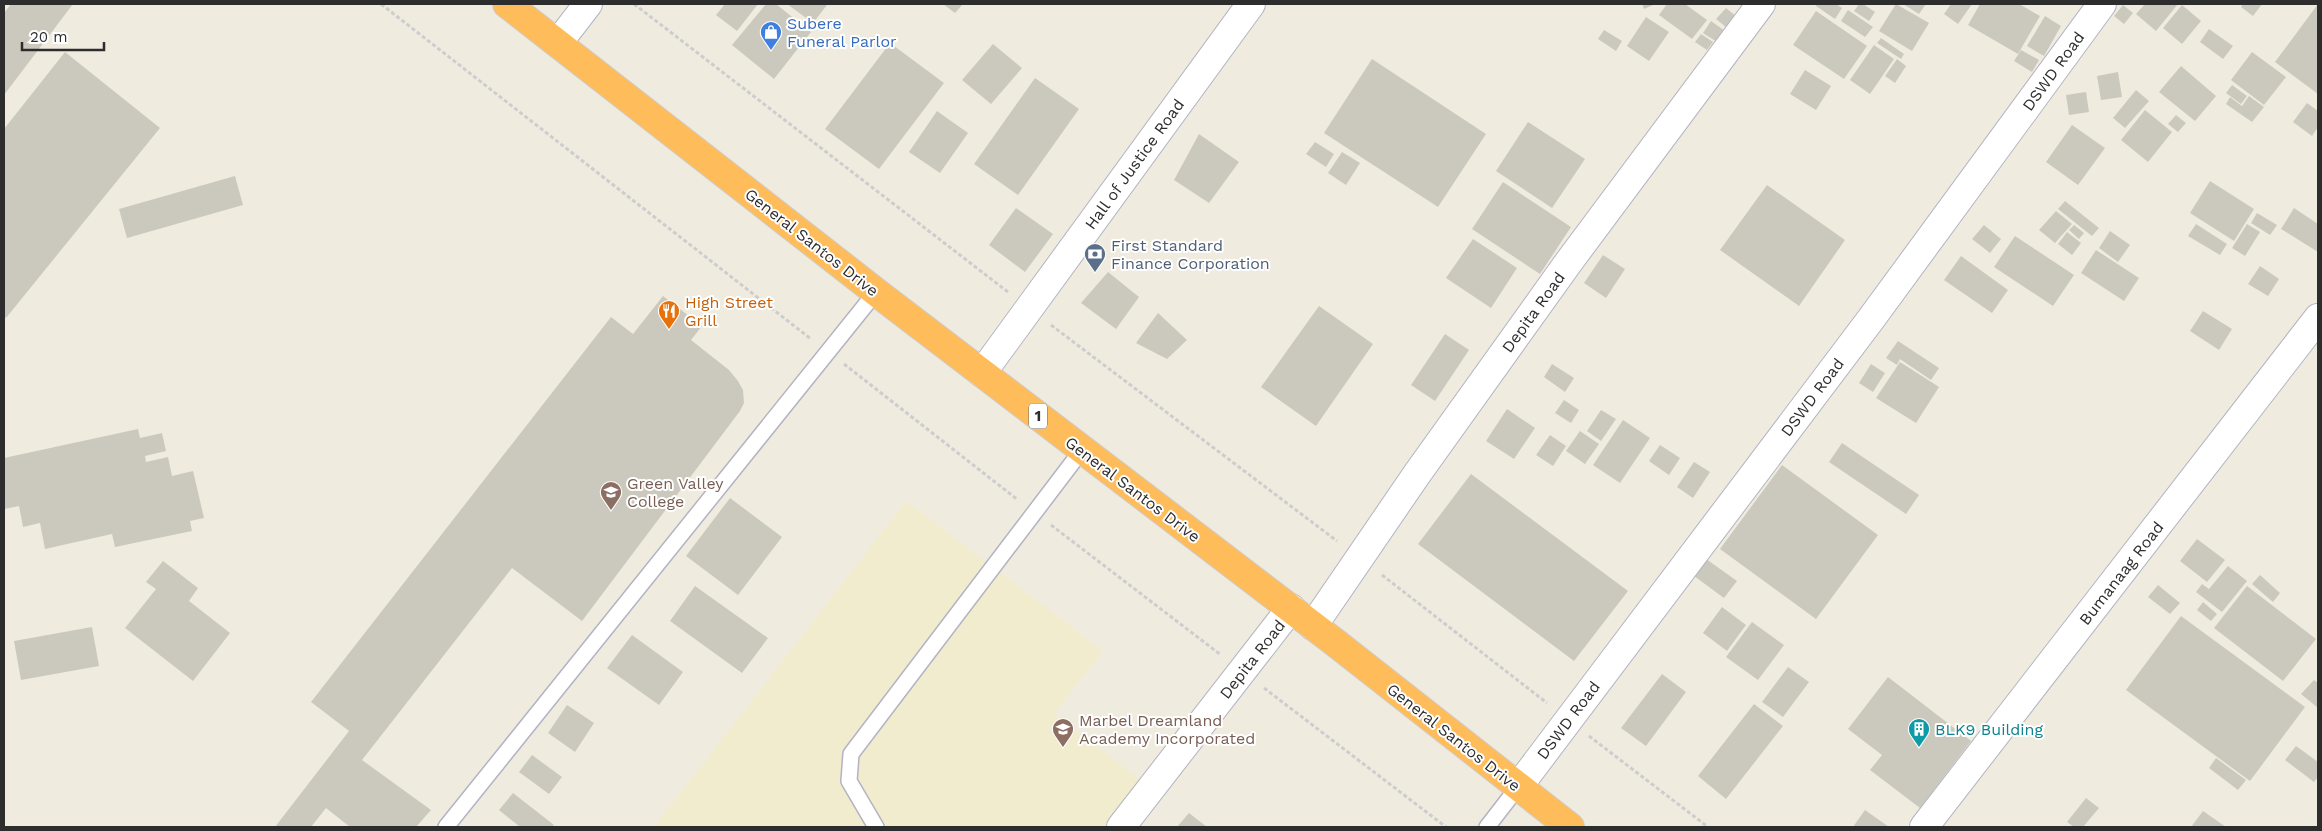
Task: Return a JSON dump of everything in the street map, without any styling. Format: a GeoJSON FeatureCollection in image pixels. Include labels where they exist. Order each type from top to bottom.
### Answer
{"type":"FeatureCollection","features":[{"type":"Feature","properties":{"kind":"highway","name":"General Santos Drive"},"geometry":{"type":"LineString","coordinates":[[506,4],[876,292],[1291,608],[1570,827]]}},
{"type":"Feature","properties":{"kind":"street"},"geometry":{"type":"LineString","coordinates":[[558,43],[588,4]]}},
{"type":"Feature","properties":{"kind":"street","name":"Hall of Justice Road"},"geometry":{"type":"LineString","coordinates":[[982,372],[1251,4]]}},
{"type":"Feature","properties":{"kind":"street","name":"Depita Road"},"geometry":{"type":"LineString","coordinates":[[1313,626],[1417,474],[1563,270],[1761,4]]}},
{"type":"Feature","properties":{"kind":"street","name":"DSWD Road"},"geometry":{"type":"LineString","coordinates":[[1518,787],[1871,319],[2102,4]]}},
{"type":"Feature","properties":{"kind":"street","name":"Bumanaag Road"},"geometry":{"type":"LineString","coordinates":[[1924,827],[2318,318]]}},
{"type":"Feature","properties":{"kind":"street","name":"Depita Road"},"geometry":{"type":"LineString","coordinates":[[1121,827],[1291,608]]}},
{"type":"Feature","properties":{"kind":"lane"},"geometry":{"type":"LineString","coordinates":[[446,827],[876,292]]}},
{"type":"Feature","properties":{"kind":"lane"},"geometry":{"type":"LineString","coordinates":[[876,827],[849,781],[851,754],[1082,450]]}},
{"type":"Feature","properties":{"kind":"lane"},"geometry":{"type":"LineString","coordinates":[[1487,827],[1518,787]]}},
{"type":"Feature","properties":{"kind":"path"},"geometry":{"type":"LineString","coordinates":[[381,4],[1005,490]]}},
{"type":"Feature","properties":{"kind":"path"},"geometry":{"type":"LineString","coordinates":[[634,4],[1028,308],[1360,558],[1708,827]]}},
{"type":"Feature","properties":{"kind":"shaded area"},"geometry":{"type":"Polygon","coordinates":[[[906,501],[1103,651],[1054,714],[1142,781],[1107,827],[654,827],[906,501]]]}},
{"type":"Feature","properties":{"kind":"building"},"geometry":{"type":"Polygon","coordinates":[[[11,4],[73,4],[4,95],[4,13],[11,4]]]}},
{"type":"Feature","properties":{"kind":"building"},"geometry":{"type":"Polygon","coordinates":[[[725,4],[758,4],[737,31],[716,15],[725,4]]]}},
{"type":"Feature","properties":{"kind":"building"},"geometry":{"type":"Polygon","coordinates":[[[766,4],[776,4],[811,32],[774,79],[732,45],[766,4]]]}},
{"type":"Feature","properties":{"kind":"building"},"geometry":{"type":"Polygon","coordinates":[[[787,4],[825,4],[827,5],[813,23],[787,4]]]}},
{"type":"Feature","properties":{"kind":"building"},"geometry":{"type":"Polygon","coordinates":[[[943,4],[963,4],[955,13],[943,4]]]}},
{"type":"Feature","properties":{"kind":"building"},"geometry":{"type":"Polygon","coordinates":[[[1642,4],[1652,4],[1653,5],[1644,9],[1642,4]]]}},
{"type":"Feature","properties":{"kind":"building"},"geometry":{"type":"Polygon","coordinates":[[[1667,4],[1685,4],[1707,20],[1692,39],[1659,15],[1667,4]]]}},
{"type":"Feature","properties":{"kind":"building"},"geometry":{"type":"Polygon","coordinates":[[[1817,4],[1836,4],[1842,8],[1835,19],[1816,6],[1817,4]]]}},
{"type":"Feature","properties":{"kind":"building"},"geometry":{"type":"Polygon","coordinates":[[[1859,4],[1863,4],[1875,12],[1869,21],[1854,11],[1859,4]]]}},
{"type":"Feature","properties":{"kind":"building"},"geometry":{"type":"Polygon","coordinates":[[[1896,4],[1929,23],[1912,51],[1879,31],[1896,4]]]}},
{"type":"Feature","properties":{"kind":"building"},"geometry":{"type":"Polygon","coordinates":[[[1903,4],[1926,4],[1919,14],[1903,4]]]}},
{"type":"Feature","properties":{"kind":"building"},"geometry":{"type":"Polygon","coordinates":[[[1951,4],[1972,4],[1958,24],[1944,14],[1951,4]]]}},
{"type":"Feature","properties":{"kind":"building"},"geometry":{"type":"Polygon","coordinates":[[[1980,4],[2019,4],[2040,16],[2018,54],[1968,25],[1980,4]]]}},
{"type":"Feature","properties":{"kind":"building"},"geometry":{"type":"Polygon","coordinates":[[[2145,4],[2178,4],[2156,31],[2136,14],[2145,4]]]}},
{"type":"Feature","properties":{"kind":"building"},"geometry":{"type":"Polygon","coordinates":[[[2243,4],[2262,4],[2253,16],[2241,7],[2243,4]]]}},
{"type":"Feature","properties":{"kind":"building"},"geometry":{"type":"Polygon","coordinates":[[[2318,4],[2318,94],[2275,62],[2318,4]]]}},
{"type":"Feature","properties":{"kind":"building"},"geometry":{"type":"Polygon","coordinates":[[[2123,5],[2133,13],[2124,24],[2114,16],[2123,5]]]}},
{"type":"Feature","properties":{"kind":"building"},"geometry":{"type":"Polygon","coordinates":[[[2182,5],[2201,21],[2182,44],[2163,28],[2182,5]]]}},
{"type":"Feature","properties":{"kind":"building"},"geometry":{"type":"Polygon","coordinates":[[[1726,8],[1737,17],[1727,28],[1716,19],[1726,8]]]}},
{"type":"Feature","properties":{"kind":"building"},"geometry":{"type":"Polygon","coordinates":[[[1848,10],[1873,27],[1865,37],[1841,21],[1848,10]]]}},
{"type":"Feature","properties":{"kind":"building"},"geometry":{"type":"Polygon","coordinates":[[[1816,11],[1867,46],[1844,79],[1793,45],[1816,11]]]}},
{"type":"Feature","properties":{"kind":"building"},"geometry":{"type":"Polygon","coordinates":[[[2045,16],[2061,26],[2044,56],[2027,46],[2045,16]]]}},
{"type":"Feature","properties":{"kind":"building"},"geometry":{"type":"Polygon","coordinates":[[[1646,17],[1669,32],[1649,61],[1627,46],[1646,17]]]}},
{"type":"Feature","properties":{"kind":"building"},"geometry":{"type":"Polygon","coordinates":[[[1711,21],[1725,31],[1717,42],[1703,33],[1711,21]]]}},
{"type":"Feature","properties":{"kind":"building"},"geometry":{"type":"Polygon","coordinates":[[[2209,29],[2233,46],[2223,59],[2200,42],[2209,29]]]}},
{"type":"Feature","properties":{"kind":"building"},"geometry":{"type":"Polygon","coordinates":[[[1604,30],[1622,41],[1616,51],[1598,39],[1604,30]]]}},
{"type":"Feature","properties":{"kind":"building"},"geometry":{"type":"Polygon","coordinates":[[[1701,34],[1713,42],[1707,50],[1695,42],[1701,34]]]}},
{"type":"Feature","properties":{"kind":"building"},"geometry":{"type":"Polygon","coordinates":[[[1881,38],[1904,54],[1901,59],[1877,43],[1881,38]]]}},
{"type":"Feature","properties":{"kind":"building"},"geometry":{"type":"Polygon","coordinates":[[[890,43],[944,83],[879,169],[825,129],[890,43]]]}},
{"type":"Feature","properties":{"kind":"building"},"geometry":{"type":"Polygon","coordinates":[[[993,44],[1022,68],[991,104],[962,80],[993,44]]]}},
{"type":"Feature","properties":{"kind":"building"},"geometry":{"type":"Polygon","coordinates":[[[1874,45],[1894,59],[1870,94],[1850,80],[1874,45]]]}},
{"type":"Feature","properties":{"kind":"building"},"geometry":{"type":"Polygon","coordinates":[[[2021,50],[2039,60],[2032,72],[2014,61],[2021,50]]]}},
{"type":"Feature","properties":{"kind":"building"},"geometry":{"type":"Polygon","coordinates":[[[65,52],[160,128],[6,318],[4,316],[4,129],[65,52]]]}},
{"type":"Feature","properties":{"kind":"building"},"geometry":{"type":"Polygon","coordinates":[[[2252,52],[2286,77],[2264,105],[2231,80],[2252,52]]]}},
{"type":"Feature","properties":{"kind":"building"},"geometry":{"type":"Polygon","coordinates":[[[1372,59],[1486,134],[1438,207],[1324,133],[1372,59]]]}},
{"type":"Feature","properties":{"kind":"building"},"geometry":{"type":"Polygon","coordinates":[[[1897,59],[1906,66],[1895,83],[1885,76],[1897,59]]]}},
{"type":"Feature","properties":{"kind":"building"},"geometry":{"type":"Polygon","coordinates":[[[2181,66],[2216,96],[2195,121],[2159,92],[2181,66]]]}},
{"type":"Feature","properties":{"kind":"building"},"geometry":{"type":"Polygon","coordinates":[[[1805,70],[1831,86],[1816,110],[1790,94],[1805,70]]]}},
{"type":"Feature","properties":{"kind":"building"},"geometry":{"type":"Polygon","coordinates":[[[2118,72],[2122,97],[2101,100],[2097,76],[2118,72]]]}},
{"type":"Feature","properties":{"kind":"building"},"geometry":{"type":"Polygon","coordinates":[[[1035,78],[1079,109],[1018,195],[974,164],[1035,78]]]}},
{"type":"Feature","properties":{"kind":"building"},"geometry":{"type":"Polygon","coordinates":[[[2232,85],[2247,96],[2241,104],[2226,93],[2232,85]]]}},
{"type":"Feature","properties":{"kind":"building"},"geometry":{"type":"Polygon","coordinates":[[[2136,90],[2149,101],[2125,128],[2113,118],[2136,90]]]}},
{"type":"Feature","properties":{"kind":"building"},"geometry":{"type":"Polygon","coordinates":[[[2086,92],[2089,112],[2069,115],[2066,95],[2086,92]]]}},
{"type":"Feature","properties":{"kind":"building"},"geometry":{"type":"Polygon","coordinates":[[[2249,96],[2264,107],[2252,122],[2226,104],[2230,97],[2242,106],[2249,96]]]}},
{"type":"Feature","properties":{"kind":"building"},"geometry":{"type":"Polygon","coordinates":[[[2307,103],[2318,111],[2318,127],[2312,136],[2293,122],[2307,103]]]}},
{"type":"Feature","properties":{"kind":"building"},"geometry":{"type":"Polygon","coordinates":[[[2145,110],[2172,132],[2148,162],[2121,140],[2145,110]]]}},
{"type":"Feature","properties":{"kind":"building"},"geometry":{"type":"Polygon","coordinates":[[[937,111],[968,133],[940,173],[909,152],[937,111]]]}},
{"type":"Feature","properties":{"kind":"building"},"geometry":{"type":"Polygon","coordinates":[[[2176,115],[2186,123],[2178,132],[2168,124],[2176,115]]]}},
{"type":"Feature","properties":{"kind":"building"},"geometry":{"type":"Polygon","coordinates":[[[1528,122],[1585,159],[1552,208],[1496,171],[1528,122]]]}},
{"type":"Feature","properties":{"kind":"building"},"geometry":{"type":"Polygon","coordinates":[[[2072,125],[2105,148],[2078,185],[2046,162],[2072,125]]]}},
{"type":"Feature","properties":{"kind":"building"},"geometry":{"type":"Polygon","coordinates":[[[1199,134],[1239,162],[1209,203],[1174,180],[1199,134]]]}},
{"type":"Feature","properties":{"kind":"building"},"geometry":{"type":"Polygon","coordinates":[[[1315,142],[1334,154],[1326,167],[1306,154],[1315,142]]]}},
{"type":"Feature","properties":{"kind":"building"},"geometry":{"type":"Polygon","coordinates":[[[1342,152],[1360,163],[1346,185],[1328,173],[1342,152]]]}},
{"type":"Feature","properties":{"kind":"building"},"geometry":{"type":"Polygon","coordinates":[[[235,176],[243,205],[127,238],[119,209],[235,176]]]}},
{"type":"Feature","properties":{"kind":"building"},"geometry":{"type":"Polygon","coordinates":[[[2210,181],[2254,209],[2234,241],[2190,213],[2210,181]]]}},
{"type":"Feature","properties":{"kind":"building"},"geometry":{"type":"Polygon","coordinates":[[[1503,182],[1571,227],[1540,274],[1472,229],[1503,182]]]}},
{"type":"Feature","properties":{"kind":"building"},"geometry":{"type":"Polygon","coordinates":[[[1767,185],[1845,240],[1799,306],[1720,250],[1767,185]]]}},
{"type":"Feature","properties":{"kind":"building"},"geometry":{"type":"Polygon","coordinates":[[[2065,201],[2099,228],[2092,236],[2058,209],[2065,201]]]}},
{"type":"Feature","properties":{"kind":"building"},"geometry":{"type":"Polygon","coordinates":[[[1016,208],[1053,234],[1025,272],[989,245],[1016,208]]]}},
{"type":"Feature","properties":{"kind":"building"},"geometry":{"type":"Polygon","coordinates":[[[2294,208],[2318,224],[2318,252],[2281,229],[2294,208]]]}},
{"type":"Feature","properties":{"kind":"building"},"geometry":{"type":"Polygon","coordinates":[[[2056,211],[2072,224],[2055,243],[2039,230],[2056,211]]]}},
{"type":"Feature","properties":{"kind":"building"},"geometry":{"type":"Polygon","coordinates":[[[2257,213],[2277,225],[2270,235],[2251,223],[2257,213]]]}},
{"type":"Feature","properties":{"kind":"building"},"geometry":{"type":"Polygon","coordinates":[[[2196,224],[2227,244],[2220,255],[2188,236],[2196,224]]]}},
{"type":"Feature","properties":{"kind":"building"},"geometry":{"type":"Polygon","coordinates":[[[2247,224],[2260,232],[2245,256],[2232,248],[2247,224]]]}},
{"type":"Feature","properties":{"kind":"building"},"geometry":{"type":"Polygon","coordinates":[[[1984,225],[2001,239],[1990,253],[1972,239],[1984,225]]]}},
{"type":"Feature","properties":{"kind":"building"},"geometry":{"type":"Polygon","coordinates":[[[2074,225],[2084,233],[2079,239],[2069,230],[2074,225]]]}},
{"type":"Feature","properties":{"kind":"building"},"geometry":{"type":"Polygon","coordinates":[[[2110,231],[2130,245],[2118,262],[2099,248],[2110,231]]]}},
{"type":"Feature","properties":{"kind":"building"},"geometry":{"type":"Polygon","coordinates":[[[2067,232],[2081,243],[2072,255],[2058,244],[2067,232]]]}},
{"type":"Feature","properties":{"kind":"building"},"geometry":{"type":"Polygon","coordinates":[[[2015,236],[2074,275],[2053,306],[1994,267],[2015,236]]]}},
{"type":"Feature","properties":{"kind":"building"},"geometry":{"type":"Polygon","coordinates":[[[1473,239],[1517,268],[1491,308],[1446,278],[1473,239]]]}},
{"type":"Feature","properties":{"kind":"building"},"geometry":{"type":"Polygon","coordinates":[[[2096,250],[2139,278],[2124,301],[2081,273],[2096,250]]]}},
{"type":"Feature","properties":{"kind":"building"},"geometry":{"type":"Polygon","coordinates":[[[1603,255],[1625,269],[1606,298],[1584,283],[1603,255]]]}},
{"type":"Feature","properties":{"kind":"building"},"geometry":{"type":"Polygon","coordinates":[[[1961,256],[2008,290],[1992,313],[1944,280],[1961,256]]]}},
{"type":"Feature","properties":{"kind":"building"},"geometry":{"type":"Polygon","coordinates":[[[2260,266],[2279,279],[2268,296],[2248,284],[2260,266]]]}},
{"type":"Feature","properties":{"kind":"building"},"geometry":{"type":"Polygon","coordinates":[[[1108,272],[1139,297],[1116,329],[1081,303],[1108,272]]]}},
{"type":"Feature","properties":{"kind":"building"},"geometry":{"type":"Polygon","coordinates":[[[663,296],[702,326],[691,340],[729,370],[738,381],[743,390],[744,403],[740,411],[582,621],[512,568],[362,760],[431,810],[416,827],[350,827],[326,808],[311,827],[275,827],[349,731],[311,702],[611,317],[633,334],[663,296]]]}},
{"type":"Feature","properties":{"kind":"building"},"geometry":{"type":"Polygon","coordinates":[[[1319,306],[1373,344],[1316,426],[1261,387],[1319,306]]]}},
{"type":"Feature","properties":{"kind":"building"},"geometry":{"type":"Polygon","coordinates":[[[2203,311],[2232,329],[2219,350],[2190,331],[2203,311]]]}},
{"type":"Feature","properties":{"kind":"building"},"geometry":{"type":"Polygon","coordinates":[[[1158,313],[1187,340],[1167,359],[1136,343],[1158,313]]]}},
{"type":"Feature","properties":{"kind":"building"},"geometry":{"type":"Polygon","coordinates":[[[1445,334],[1469,350],[1435,401],[1411,385],[1445,334]]]}},
{"type":"Feature","properties":{"kind":"building"},"geometry":{"type":"Polygon","coordinates":[[[1898,341],[1939,368],[1931,380],[1900,359],[1897,365],[1886,358],[1898,341]]]}},
{"type":"Feature","properties":{"kind":"building"},"geometry":{"type":"Polygon","coordinates":[[[1900,362],[1939,387],[1916,423],[1876,398],[1900,362]]]}},
{"type":"Feature","properties":{"kind":"building"},"geometry":{"type":"Polygon","coordinates":[[[1552,364],[1574,378],[1565,392],[1544,377],[1552,364]]]}},
{"type":"Feature","properties":{"kind":"building"},"geometry":{"type":"Polygon","coordinates":[[[1871,364],[1885,373],[1873,392],[1859,383],[1871,364]]]}},
{"type":"Feature","properties":{"kind":"building"},"geometry":{"type":"Polygon","coordinates":[[[1564,400],[1579,410],[1571,423],[1555,413],[1564,400]]]}},
{"type":"Feature","properties":{"kind":"building"},"geometry":{"type":"Polygon","coordinates":[[[1507,409],[1535,428],[1514,459],[1486,441],[1507,409]]]}},
{"type":"Feature","properties":{"kind":"building"},"geometry":{"type":"Polygon","coordinates":[[[1601,410],[1616,419],[1601,441],[1587,431],[1601,410]]]}},
{"type":"Feature","properties":{"kind":"building"},"geometry":{"type":"Polygon","coordinates":[[[1623,420],[1650,438],[1620,483],[1593,465],[1623,420]]]}},
{"type":"Feature","properties":{"kind":"building"},"geometry":{"type":"Polygon","coordinates":[[[138,429],[140,438],[162,433],[166,451],[145,456],[146,462],[168,457],[172,476],[193,471],[204,518],[190,521],[192,531],[115,547],[112,534],[45,549],[40,523],[23,527],[19,506],[4,509],[4,458],[138,429]]]}},
{"type":"Feature","properties":{"kind":"building"},"geometry":{"type":"Polygon","coordinates":[[[1580,431],[1599,444],[1585,464],[1566,451],[1580,431]]]}},
{"type":"Feature","properties":{"kind":"building"},"geometry":{"type":"Polygon","coordinates":[[[1550,435],[1566,446],[1553,466],[1536,455],[1550,435]]]}},
{"type":"Feature","properties":{"kind":"building"},"geometry":{"type":"Polygon","coordinates":[[[1842,443],[1919,495],[1906,514],[1829,462],[1842,443]]]}},
{"type":"Feature","properties":{"kind":"building"},"geometry":{"type":"Polygon","coordinates":[[[1660,445],[1680,458],[1669,475],[1649,461],[1660,445]]]}},
{"type":"Feature","properties":{"kind":"building"},"geometry":{"type":"Polygon","coordinates":[[[1694,462],[1710,472],[1693,498],[1677,487],[1694,462]]]}},
{"type":"Feature","properties":{"kind":"building"},"geometry":{"type":"Polygon","coordinates":[[[1782,465],[1878,535],[1816,619],[1720,549],[1782,465]]]}},
{"type":"Feature","properties":{"kind":"building"},"geometry":{"type":"Polygon","coordinates":[[[1471,474],[1628,591],[1574,661],[1418,544],[1471,474]]]}},
{"type":"Feature","properties":{"kind":"building"},"geometry":{"type":"Polygon","coordinates":[[[730,498],[782,537],[738,595],[686,556],[730,498]]]}},
{"type":"Feature","properties":{"kind":"building"},"geometry":{"type":"Polygon","coordinates":[[[2197,539],[2225,560],[2207,582],[2180,561],[2197,539]]]}},
{"type":"Feature","properties":{"kind":"building"},"geometry":{"type":"Polygon","coordinates":[[[1702,556],[1737,581],[1724,598],[1690,573],[1702,556]]]}},
{"type":"Feature","properties":{"kind":"building"},"geometry":{"type":"Polygon","coordinates":[[[163,561],[198,588],[189,601],[230,633],[193,681],[125,628],[156,589],[146,582],[163,561]]]}},
{"type":"Feature","properties":{"kind":"building"},"geometry":{"type":"Polygon","coordinates":[[[2228,566],[2247,581],[2222,612],[2196,592],[2202,584],[2209,589],[2228,566]]]}},
{"type":"Feature","properties":{"kind":"building"},"geometry":{"type":"Polygon","coordinates":[[[2260,575],[2280,593],[2273,602],[2252,584],[2260,575]]]}},
{"type":"Feature","properties":{"kind":"building"},"geometry":{"type":"Polygon","coordinates":[[[2158,585],[2180,603],[2170,614],[2148,597],[2158,585]]]}},
{"type":"Feature","properties":{"kind":"building"},"geometry":{"type":"Polygon","coordinates":[[[695,586],[768,638],[742,673],[670,621],[695,586]]]}},
{"type":"Feature","properties":{"kind":"building"},"geometry":{"type":"Polygon","coordinates":[[[2247,586],[2316,639],[2283,681],[2214,628],[2247,586]]]}},
{"type":"Feature","properties":{"kind":"building"},"geometry":{"type":"Polygon","coordinates":[[[2203,602],[2217,614],[2211,621],[2197,610],[2203,602]]]}},
{"type":"Feature","properties":{"kind":"building"},"geometry":{"type":"Polygon","coordinates":[[[1722,607],[1746,625],[1727,651],[1703,633],[1722,607]]]}},
{"type":"Feature","properties":{"kind":"building"},"geometry":{"type":"Polygon","coordinates":[[[2181,616],[2305,707],[2250,781],[2126,690],[2181,616]]]}},
{"type":"Feature","properties":{"kind":"building"},"geometry":{"type":"Polygon","coordinates":[[[1752,622],[1784,645],[1758,680],[1726,657],[1752,622]]]}},
{"type":"Feature","properties":{"kind":"building"},"geometry":{"type":"Polygon","coordinates":[[[92,627],[99,666],[21,680],[14,641],[92,627]]]}},
{"type":"Feature","properties":{"kind":"building"},"geometry":{"type":"Polygon","coordinates":[[[632,635],[683,672],[659,705],[607,668],[632,635]]]}},
{"type":"Feature","properties":{"kind":"building"},"geometry":{"type":"Polygon","coordinates":[[[1788,667],[1809,682],[1783,717],[1762,702],[1788,667]]]}},
{"type":"Feature","properties":{"kind":"building"},"geometry":{"type":"Polygon","coordinates":[[[1662,674],[1686,692],[1646,746],[1621,728],[1662,674]]]}},
{"type":"Feature","properties":{"kind":"building","name":"BLK9 Building"},"geometry":{"type":"Polygon","coordinates":[[[1888,677],[1971,741],[1920,808],[1870,770],[1882,755],[1848,729],[1888,677]]]}},
{"type":"Feature","properties":{"kind":"building"},"geometry":{"type":"Polygon","coordinates":[[[2314,680],[2318,683],[2318,708],[2301,694],[2314,680]]]}},
{"type":"Feature","properties":{"kind":"building"},"geometry":{"type":"Polygon","coordinates":[[[1754,704],[1783,726],[1726,799],[1698,776],[1754,704]]]}},
{"type":"Feature","properties":{"kind":"building"},"geometry":{"type":"Polygon","coordinates":[[[567,705],[594,723],[575,752],[548,733],[567,705]]]}},
{"type":"Feature","properties":{"kind":"building"},"geometry":{"type":"Polygon","coordinates":[[[2296,746],[2318,762],[2318,777],[2314,782],[2285,760],[2296,746]]]}},
{"type":"Feature","properties":{"kind":"building"},"geometry":{"type":"Polygon","coordinates":[[[532,755],[562,777],[549,794],[519,772],[532,755]]]}},
{"type":"Feature","properties":{"kind":"building"},"geometry":{"type":"Polygon","coordinates":[[[2216,758],[2246,780],[2238,790],[2209,768],[2216,758]]]}},
{"type":"Feature","properties":{"kind":"building"},"geometry":{"type":"Polygon","coordinates":[[[513,793],[554,825],[552,827],[520,827],[499,810],[513,793]]]}},
{"type":"Feature","properties":{"kind":"building"},"geometry":{"type":"Polygon","coordinates":[[[2086,798],[2099,808],[2083,827],[2074,827],[2067,822],[2086,798]]]}},
{"type":"Feature","properties":{"kind":"building"},"geometry":{"type":"Polygon","coordinates":[[[1865,810],[1889,827],[1853,827],[1865,810]]]}},
{"type":"Feature","properties":{"kind":"building"},"geometry":{"type":"Polygon","coordinates":[[[2203,811],[2226,827],[2191,827],[2203,811]]]}},
{"type":"Feature","properties":{"kind":"building"},"geometry":{"type":"Polygon","coordinates":[[[1189,813],[1207,827],[1177,827],[1189,813]]]}},
{"type":"Feature","properties":{"kind":"place","name":"Subere Funeral Parlor"},"geometry":{"type":"Point","coordinates":[771,51]}},
{"type":"Feature","properties":{"kind":"place","name":"First Standard Finance Corporation"},"geometry":{"type":"Point","coordinates":[1095,273]}},
{"type":"Feature","properties":{"kind":"place","name":"High Street Grill"},"geometry":{"type":"Point","coordinates":[669,330]}},
{"type":"Feature","properties":{"kind":"place","name":"Green Valley College"},"geometry":{"type":"Point","coordinates":[611,511]}},
{"type":"Feature","properties":{"kind":"place","name":"Marbel Dreamland Academy Incorporated"},"geometry":{"type":"Point","coordinates":[1063,748]}},
{"type":"Feature","properties":{"kind":"place","name":"BLK9 Building"},"geometry":{"type":"Point","coordinates":[1919,748]}}]}
